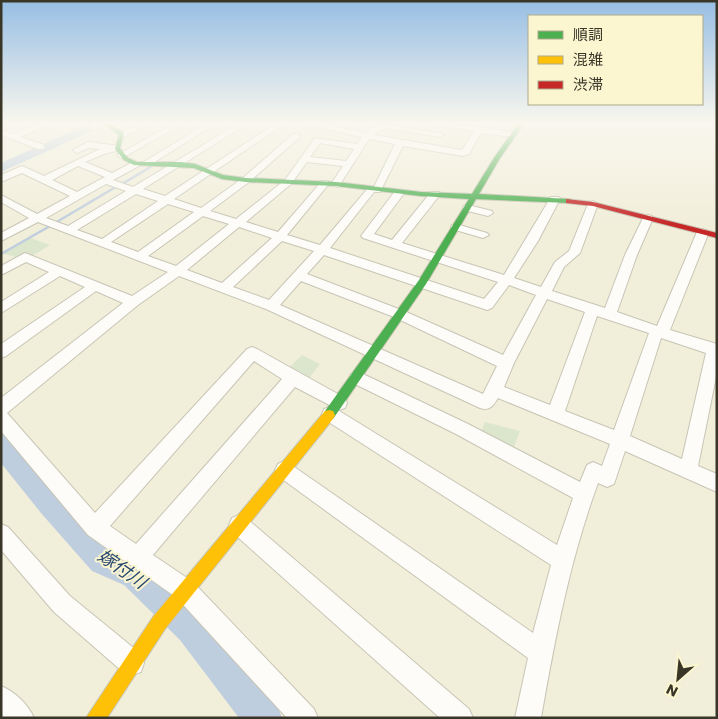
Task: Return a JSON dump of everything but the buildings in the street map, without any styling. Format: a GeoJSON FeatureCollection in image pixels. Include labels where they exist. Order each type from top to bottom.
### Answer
{"type":"FeatureCollection","features":[{"type":"Feature","properties":{"kind":"street"},"geometry":{"type":"LineString","coordinates":[[44,180],[91,158]]}},
{"type":"Feature","properties":{"kind":"street"},"geometry":{"type":"LineString","coordinates":[[130,158],[142,163],[194,166],[222,177],[246,180],[331,184],[400,192],[555,199],[593,204],[710,234],[662,331],[655,335],[606,478],[593,471],[584,494],[563,560],[541,652],[528,718]]}},
{"type":"Feature","properties":{"kind":"street"},"geometry":{"type":"LineString","coordinates":[[1,238],[108,179],[152,158]]}},
{"type":"Feature","properties":{"kind":"street"},"geometry":{"type":"LineString","coordinates":[[69,230],[191,158]]}},
{"type":"Feature","properties":{"kind":"street"},"geometry":{"type":"LineString","coordinates":[[104,242],[229,158]]}},
{"type":"Feature","properties":{"kind":"street"},"geometry":{"type":"LineString","coordinates":[[140,256],[279,158]]}},
{"type":"Feature","properties":{"kind":"street"},"geometry":{"type":"LineString","coordinates":[[224,288],[280,236],[331,184],[353,158]]}},
{"type":"Feature","properties":{"kind":"street"},"geometry":{"type":"LineString","coordinates":[[271,306],[375,189],[392,158]]}},
{"type":"Feature","properties":{"kind":"street"},"geometry":{"type":"LineString","coordinates":[[96,718],[159,623],[335,408],[357,378],[373,351],[423,282],[499,158]]}},
{"type":"Feature","properties":{"kind":"street"},"geometry":{"type":"LineString","coordinates":[[1,408],[133,302],[178,271],[238,224],[288,182],[305,159],[349,164]]}},
{"type":"Feature","properties":{"kind":"street"},"geometry":{"type":"LineString","coordinates":[[80,163],[134,191],[423,282],[487,305],[508,281],[531,244],[555,199]]}},
{"type":"Feature","properties":{"kind":"street"},"geometry":{"type":"LineString","coordinates":[[1,179],[22,169],[77,196]]}},
{"type":"Feature","properties":{"kind":"street"},"geometry":{"type":"LineString","coordinates":[[400,192],[366,236],[438,257],[715,350],[688,471]]}},
{"type":"Feature","properties":{"kind":"street"},"geometry":{"type":"LineString","coordinates":[[395,244],[435,194]]}},
{"type":"Feature","properties":{"kind":"street"},"geometry":{"type":"LineString","coordinates":[[1,198],[36,218],[271,306],[486,403],[495,390],[506,363],[559,265],[574,253],[593,204]]}},
{"type":"Feature","properties":{"kind":"street"},"geometry":{"type":"LineString","coordinates":[[468,208],[488,213]]}},
{"type":"Feature","properties":{"kind":"street"},"geometry":{"type":"LineString","coordinates":[[610,314],[631,255],[648,218]]}},
{"type":"Feature","properties":{"kind":"street"},"geometry":{"type":"LineString","coordinates":[[456,228],[483,235]]}},
{"type":"Feature","properties":{"kind":"street"},"geometry":{"type":"LineString","coordinates":[[1,271],[25,257],[93,287],[133,302]]}},
{"type":"Feature","properties":{"kind":"street"},"geometry":{"type":"LineString","coordinates":[[1,308],[59,271]]}},
{"type":"Feature","properties":{"kind":"street"},"geometry":{"type":"LineString","coordinates":[[299,276],[399,314],[506,363]]}},
{"type":"Feature","properties":{"kind":"street"},"geometry":{"type":"LineString","coordinates":[[1,352],[93,287]]}},
{"type":"Feature","properties":{"kind":"street"},"geometry":{"type":"LineString","coordinates":[[555,414],[593,309]]}},
{"type":"Feature","properties":{"kind":"street"},"geometry":{"type":"LineString","coordinates":[[95,528],[252,353],[293,378],[563,560]]}},
{"type":"Feature","properties":{"kind":"street"},"geometry":{"type":"LineString","coordinates":[[137,558],[293,378]]}},
{"type":"Feature","properties":{"kind":"street"},"geometry":{"type":"LineString","coordinates":[[357,378],[462,428],[584,494]]}},
{"type":"Feature","properties":{"kind":"street"},"geometry":{"type":"LineString","coordinates":[[495,390],[619,440],[717,483]]}},
{"type":"Feature","properties":{"kind":"street"},"geometry":{"type":"LineString","coordinates":[[1,418],[95,528],[182,594],[305,718]]}},
{"type":"Feature","properties":{"kind":"street"},"geometry":{"type":"LineString","coordinates":[[284,470],[541,652]]}},
{"type":"Feature","properties":{"kind":"street"},"geometry":{"type":"LineString","coordinates":[[239,525],[460,718]]}},
{"type":"Feature","properties":{"kind":"street"},"geometry":{"type":"LineString","coordinates":[[1,534],[62,604],[132,663]]}},
{"type":"Feature","properties":{"kind":"street"},"geometry":{"type":"LineString","coordinates":[[1,699],[21,718]]}},
{"type":"Feature","properties":{"kind":"green space"},"geometry":{"type":"Polygon","coordinates":[[[30,238],[50,245],[38,253],[23,258],[3,253],[30,238]]]}},
{"type":"Feature","properties":{"kind":"green space"},"geometry":{"type":"Polygon","coordinates":[[[302,355],[320,364],[306,382],[286,371],[302,355]]]}},
{"type":"Feature","properties":{"kind":"green space"},"geometry":{"type":"Polygon","coordinates":[[[485,422],[520,431],[514,447],[481,432],[485,422]]]}},
{"type":"Feature","properties":{"kind":"waterway","name":"嫁付川"},"geometry":{"type":"LineString","coordinates":[[1,168],[24,158]]}},
{"type":"Feature","properties":{"kind":"waterway"},"geometry":{"type":"LineString","coordinates":[[122,184],[154,165]]}},
{"type":"Feature","properties":{"kind":"waterway"},"geometry":{"type":"LineString","coordinates":[[55,223],[114,188]]}},
{"type":"Feature","properties":{"kind":"waterway"},"geometry":{"type":"LineString","coordinates":[[1,254],[50,226]]}},
{"type":"Feature","properties":{"kind":"waterway","name":"嫁付川"},"geometry":{"type":"LineString","coordinates":[[1,442],[51,503],[103,560],[135,574],[192,628],[263,718]]}},
{"type":"Feature","properties":{"kind":"traffic: fast"},"geometry":{"type":"LineString","coordinates":[[125,158],[136,164],[181,164],[195,166],[222,177],[246,180],[336,184],[421,194],[569,201]]}},
{"type":"Feature","properties":{"kind":"traffic: fast"},"geometry":{"type":"LineString","coordinates":[[329,415],[423,282],[497,158]]}},
{"type":"Feature","properties":{"kind":"traffic: slow"},"geometry":{"type":"LineString","coordinates":[[96,718],[159,623],[329,415]]}},
{"type":"Feature","properties":{"kind":"traffic: jam"},"geometry":{"type":"LineString","coordinates":[[569,201],[593,204],[717,236]]}}]}
